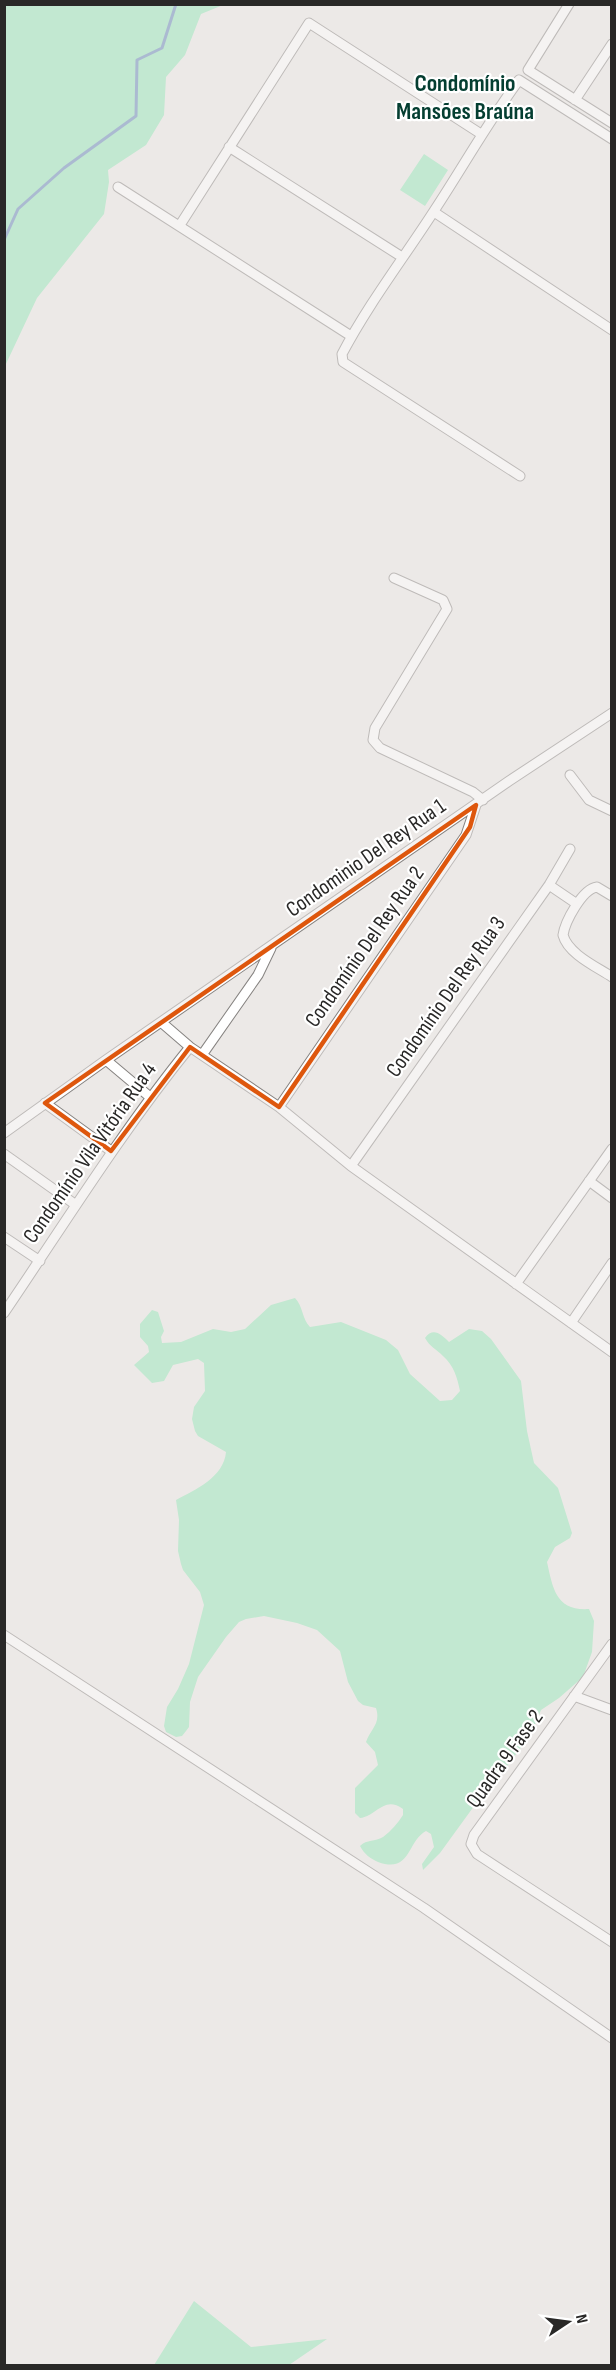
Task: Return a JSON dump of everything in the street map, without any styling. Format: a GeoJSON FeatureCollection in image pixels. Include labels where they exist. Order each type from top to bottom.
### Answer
{"type":"FeatureCollection","features":[{"type":"Feature","properties":{"kind":"street"},"geometry":{"type":"LineString","coordinates":[[569,4],[528,70],[612,123]]}},
{"type":"Feature","properties":{"kind":"street"},"geometry":{"type":"LineString","coordinates":[[180,225],[309,23],[482,134]]}},
{"type":"Feature","properties":{"kind":"street"},"geometry":{"type":"LineString","coordinates":[[575,100],[612,44]]}},
{"type":"Feature","properties":{"kind":"street"},"geometry":{"type":"LineString","coordinates":[[520,476],[344,362],[342,354],[351,336],[402,257],[434,212],[482,134],[519,80],[612,139]]}},
{"type":"Feature","properties":{"kind":"street"},"geometry":{"type":"LineString","coordinates":[[229,147],[402,257]]}},
{"type":"Feature","properties":{"kind":"street"},"geometry":{"type":"LineString","coordinates":[[118,187],[351,336]]}},
{"type":"Feature","properties":{"kind":"street"},"geometry":{"type":"LineString","coordinates":[[434,212],[612,330]]}},
{"type":"Feature","properties":{"kind":"street"},"geometry":{"type":"LineString","coordinates":[[394,578],[442,600],[446,603],[447,609],[375,728],[373,740],[380,748],[473,792],[479,802]]}},
{"type":"Feature","properties":{"kind":"street","name":"Condominio Del Rey Rua 1"},"geometry":{"type":"LineString","coordinates":[[4,1133],[479,802],[612,713]]}},
{"type":"Feature","properties":{"kind":"street"},"geometry":{"type":"LineString","coordinates":[[570,775],[586,797],[612,811]]}},
{"type":"Feature","properties":{"kind":"street","name":"Condomínio Del Rey Rua 2"},"geometry":{"type":"LineString","coordinates":[[279,1107],[466,835],[479,802]]}},
{"type":"Feature","properties":{"kind":"street","name":"Condomínio Del Rey Rua 3"},"geometry":{"type":"LineString","coordinates":[[351,1166],[549,885],[570,849]]}},
{"type":"Feature","properties":{"kind":"street"},"geometry":{"type":"LineString","coordinates":[[549,885],[577,904]]}},
{"type":"Feature","properties":{"kind":"street"},"geometry":{"type":"LineString","coordinates":[[612,896],[600,888],[592,887],[577,904],[564,930],[564,939],[573,951],[612,978]]}},
{"type":"Feature","properties":{"kind":"street","name":"Condominio Del Rey Rua 1"},"geometry":{"type":"LineString","coordinates":[[202,1055],[258,975],[271,948]]}},
{"type":"Feature","properties":{"kind":"street"},"geometry":{"type":"LineString","coordinates":[[161,1022],[190,1047],[279,1107],[351,1166],[612,1352]]}},
{"type":"Feature","properties":{"kind":"street","name":"Condomínio Vila Vitória Rua 4"},"geometry":{"type":"LineString","coordinates":[[4,1313],[111,1151],[190,1047]]}},
{"type":"Feature","properties":{"kind":"street"},"geometry":{"type":"LineString","coordinates":[[106,1060],[150,1097]]}},
{"type":"Feature","properties":{"kind":"street"},"geometry":{"type":"LineString","coordinates":[[45,1103],[111,1151]]}},
{"type":"Feature","properties":{"kind":"street"},"geometry":{"type":"LineString","coordinates":[[516,1284],[612,1149]]}},
{"type":"Feature","properties":{"kind":"street"},"geometry":{"type":"LineString","coordinates":[[4,1154],[76,1205]]}},
{"type":"Feature","properties":{"kind":"street"},"geometry":{"type":"LineString","coordinates":[[589,1181],[612,1198]]}},
{"type":"Feature","properties":{"kind":"street"},"geometry":{"type":"LineString","coordinates":[[4,1237],[40,1261]]}},
{"type":"Feature","properties":{"kind":"street"},"geometry":{"type":"LineString","coordinates":[[571,1323],[612,1263]]}},
{"type":"Feature","properties":{"kind":"street"},"geometry":{"type":"LineString","coordinates":[[4,1635],[424,1908],[612,2037]]}},
{"type":"Feature","properties":{"kind":"street","name":"Quadra 9 Fase 2"},"geometry":{"type":"LineString","coordinates":[[611,1941],[477,1854],[471,1847],[474,1835],[612,1644]]}},
{"type":"Feature","properties":{"kind":"street"},"geometry":{"type":"LineString","coordinates":[[574,1696],[612,1710]]}},
{"type":"Feature","properties":{"kind":"highlighted area"},"geometry":{"type":"Polygon","coordinates":[[[476,805],[470,827],[279,1107],[190,1047],[111,1151],[45,1103],[476,805]]]}},
{"type":"Feature","properties":{"kind":"green space"},"geometry":{"type":"Polygon","coordinates":[[[5,4],[223,5],[201,14],[185,55],[166,77],[164,115],[146,145],[108,170],[109,182],[104,214],[37,298],[5,366],[5,4]]]}},
{"type":"Feature","properties":{"kind":"green space"},"geometry":{"type":"Polygon","coordinates":[[[424,154],[448,170],[425,206],[400,190],[424,154]]]}},
{"type":"Feature","properties":{"kind":"green space"},"geometry":{"type":"Polygon","coordinates":[[[295,1298],[310,1327],[341,1322],[386,1340],[398,1350],[410,1374],[440,1401],[452,1400],[460,1391],[459,1386],[450,1364],[425,1338],[434,1332],[449,1342],[469,1329],[482,1331],[491,1339],[521,1381],[527,1431],[534,1463],[558,1488],[572,1533],[570,1538],[555,1547],[547,1562],[551,1581],[563,1602],[578,1609],[589,1609],[594,1621],[592,1652],[583,1677],[541,1710],[531,1734],[508,1765],[493,1780],[440,1853],[423,1870],[422,1864],[434,1847],[431,1834],[426,1831],[403,1860],[397,1864],[389,1865],[375,1861],[360,1846],[386,1835],[403,1815],[403,1809],[391,1804],[360,1818],[355,1813],[355,1788],[378,1765],[375,1752],[366,1742],[376,1722],[376,1708],[363,1705],[358,1701],[348,1682],[340,1651],[317,1630],[264,1616],[239,1622],[198,1677],[190,1702],[189,1727],[182,1736],[176,1737],[166,1732],[164,1726],[167,1707],[189,1664],[204,1605],[200,1592],[181,1564],[178,1551],[179,1520],[176,1500],[200,1487],[214,1476],[224,1461],[226,1452],[198,1436],[192,1419],[194,1407],[205,1391],[204,1363],[198,1359],[173,1365],[164,1381],[152,1383],[134,1365],[149,1352],[148,1346],[140,1337],[140,1324],[152,1310],[158,1312],[164,1331],[161,1337],[162,1343],[181,1342],[213,1329],[231,1332],[245,1329],[271,1305],[295,1298]]]}},
{"type":"Feature","properties":{"kind":"green space"},"geometry":{"type":"Polygon","coordinates":[[[194,2301],[251,2347],[327,2339],[289,2365],[154,2365],[194,2301]]]}},
{"type":"Feature","properties":{"kind":"waterway"},"geometry":{"type":"LineString","coordinates":[[4,240],[18,209],[64,168],[136,116],[137,60],[162,48],[176,4]]}},
{"type":"Feature","properties":{"kind":"district","name":"Condomínio Mansões Braúna"},"geometry":{"type":"Point","coordinates":[465,97]}}]}
